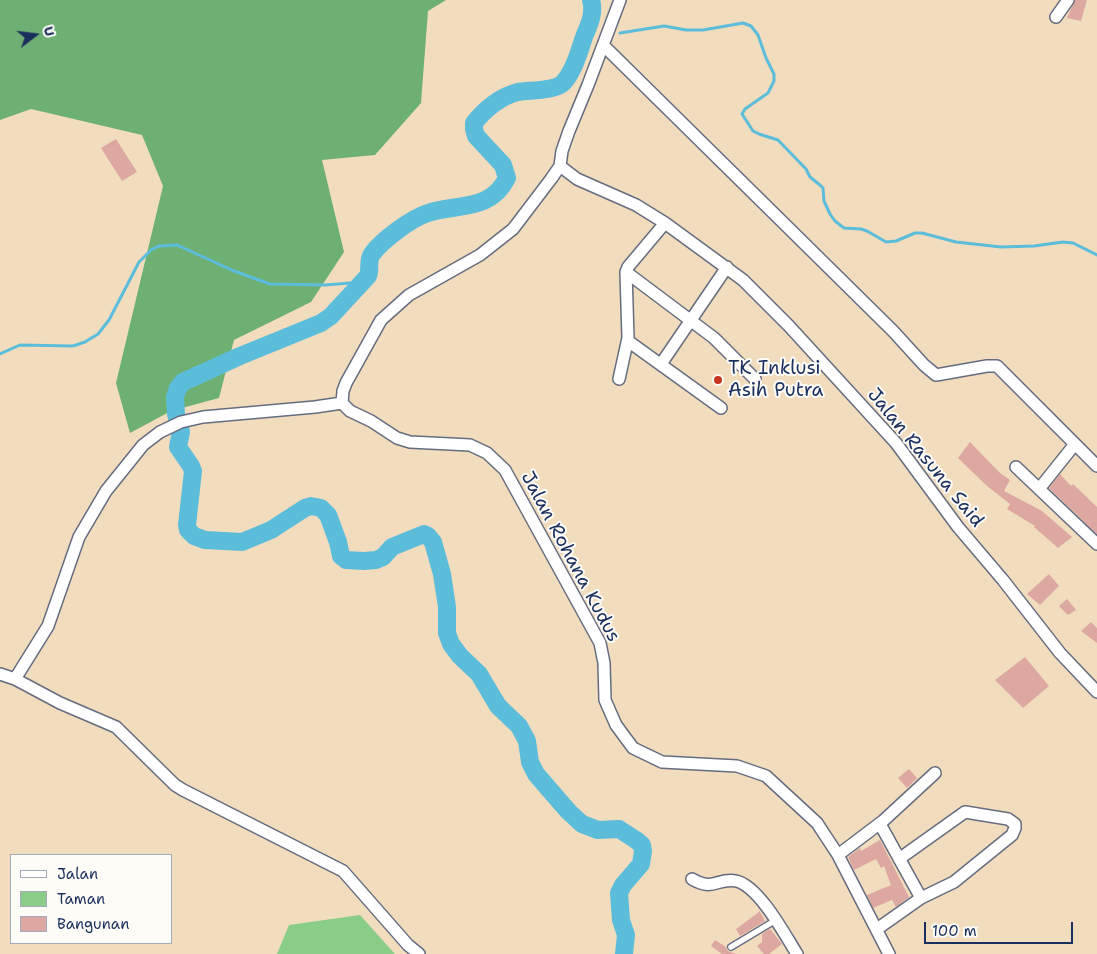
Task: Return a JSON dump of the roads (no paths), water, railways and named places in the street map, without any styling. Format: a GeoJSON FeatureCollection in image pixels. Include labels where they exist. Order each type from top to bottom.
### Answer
{"type":"FeatureCollection","features":[{"type":"Feature","properties":{"kind":"street"},"geometry":{"type":"LineString","coordinates":[[15,679],[48,626],[79,537],[106,491],[143,445],[160,432],[180,422],[342,403],[346,383],[381,320],[409,295],[480,255],[513,229],[560,166],[562,151],[569,131],[620,0]]}},
{"type":"Feature","properties":{"kind":"street"},"geometry":{"type":"LineString","coordinates":[[1056,18],[1068,0]]}},
{"type":"Feature","properties":{"kind":"street"},"geometry":{"type":"LineString","coordinates":[[602,45],[893,331],[924,365],[936,375],[997,366],[1097,466]]}},
{"type":"Feature","properties":{"kind":"street","name":"Jalan Rasuna Said"},"geometry":{"type":"LineString","coordinates":[[560,166],[577,179],[636,205],[665,223],[743,280],[789,326],[896,442],[958,527],[1003,580],[1060,654],[1097,692]]}},
{"type":"Feature","properties":{"kind":"street"},"geometry":{"type":"LineString","coordinates":[[619,379],[628,341],[629,318],[626,272],[628,267],[665,223]]}},
{"type":"Feature","properties":{"kind":"street"},"geometry":{"type":"LineString","coordinates":[[660,364],[727,267]]}},
{"type":"Feature","properties":{"kind":"street"},"geometry":{"type":"LineString","coordinates":[[626,272],[717,341],[755,379]]}},
{"type":"Feature","properties":{"kind":"street"},"geometry":{"type":"LineString","coordinates":[[628,341],[721,408]]}},
{"type":"Feature","properties":{"kind":"street","name":"Jalan Rohana Kudus"},"geometry":{"type":"LineString","coordinates":[[342,403],[350,411],[397,438],[410,442],[470,444],[487,453],[505,470],[600,643],[604,663],[605,700],[616,725],[633,748],[662,762],[737,766],[766,776],[817,823],[838,855],[889,954]]}},
{"type":"Feature","properties":{"kind":"street"},"geometry":{"type":"LineString","coordinates":[[1039,489],[1075,444]]}},
{"type":"Feature","properties":{"kind":"street"},"geometry":{"type":"LineString","coordinates":[[1016,467],[1097,544]]}},
{"type":"Feature","properties":{"kind":"street"},"geometry":{"type":"LineString","coordinates":[[0,674],[15,679],[60,703],[116,727],[183,790],[343,871],[408,945],[420,954]]}},
{"type":"Feature","properties":{"kind":"street"},"geometry":{"type":"LineString","coordinates":[[838,855],[880,824],[935,772]]}},
{"type":"Feature","properties":{"kind":"street"},"geometry":{"type":"LineString","coordinates":[[877,929],[921,898],[954,882],[1012,835],[1016,828],[1015,824],[1008,818],[965,812],[899,859]]}},
{"type":"Feature","properties":{"kind":"street"},"geometry":{"type":"LineString","coordinates":[[880,824],[921,898]]}},
{"type":"Feature","properties":{"kind":"street"},"geometry":{"type":"LineString","coordinates":[[692,878],[704,885],[732,881],[742,883],[766,904],[797,954]]}},
{"type":"Feature","properties":{"kind":"lane"},"geometry":{"type":"LineString","coordinates":[[731,947],[776,920]]}},
{"type":"Feature","properties":{"kind":"waterway"},"geometry":{"type":"LineString","coordinates":[[591,0],[592,14],[589,23],[573,67],[563,83],[554,88],[512,94],[488,108],[474,123],[476,136],[503,165],[507,178],[500,189],[492,196],[472,205],[428,213],[406,224],[383,242],[372,254],[368,276],[331,316],[321,323],[183,382],[178,388],[175,397],[176,414],[181,432],[178,447],[193,471],[187,525],[188,530],[194,536],[205,540],[242,542],[271,530],[311,506],[321,508],[328,515],[341,556],[346,560],[376,560],[383,557],[392,547],[424,534],[433,542],[442,574],[447,607],[447,633],[451,644],[460,656],[479,674],[498,706],[519,726],[527,741],[530,762],[536,774],[568,811],[582,824],[598,830],[619,829],[642,845],[641,864],[623,885],[619,893],[621,920],[626,935],[624,954]]}},
{"type":"Feature","properties":{"kind":"waterway"},"geometry":{"type":"LineString","coordinates":[[620,33],[664,26],[686,30],[703,30],[743,23],[751,26],[758,35],[774,74],[774,81],[768,93],[745,109],[742,114],[753,131],[778,140],[806,169],[810,177],[823,188],[824,201],[830,214],[844,228],[861,229],[886,242],[896,241],[915,233],[922,233],[956,242],[1001,247],[1034,246],[1063,242],[1073,243],[1097,255]]}},
{"type":"Feature","properties":{"kind":"waterway"},"geometry":{"type":"LineString","coordinates":[[0,354],[20,345],[73,346],[85,342],[98,334],[109,320],[139,262],[151,250],[159,246],[177,245],[234,271],[270,284],[325,285],[363,282]]}},
{"type":"Feature","properties":{"kind":"place","name":"TK Inklusi Asih Putra"},"geometry":{"type":"Point","coordinates":[718,380]}}]}
